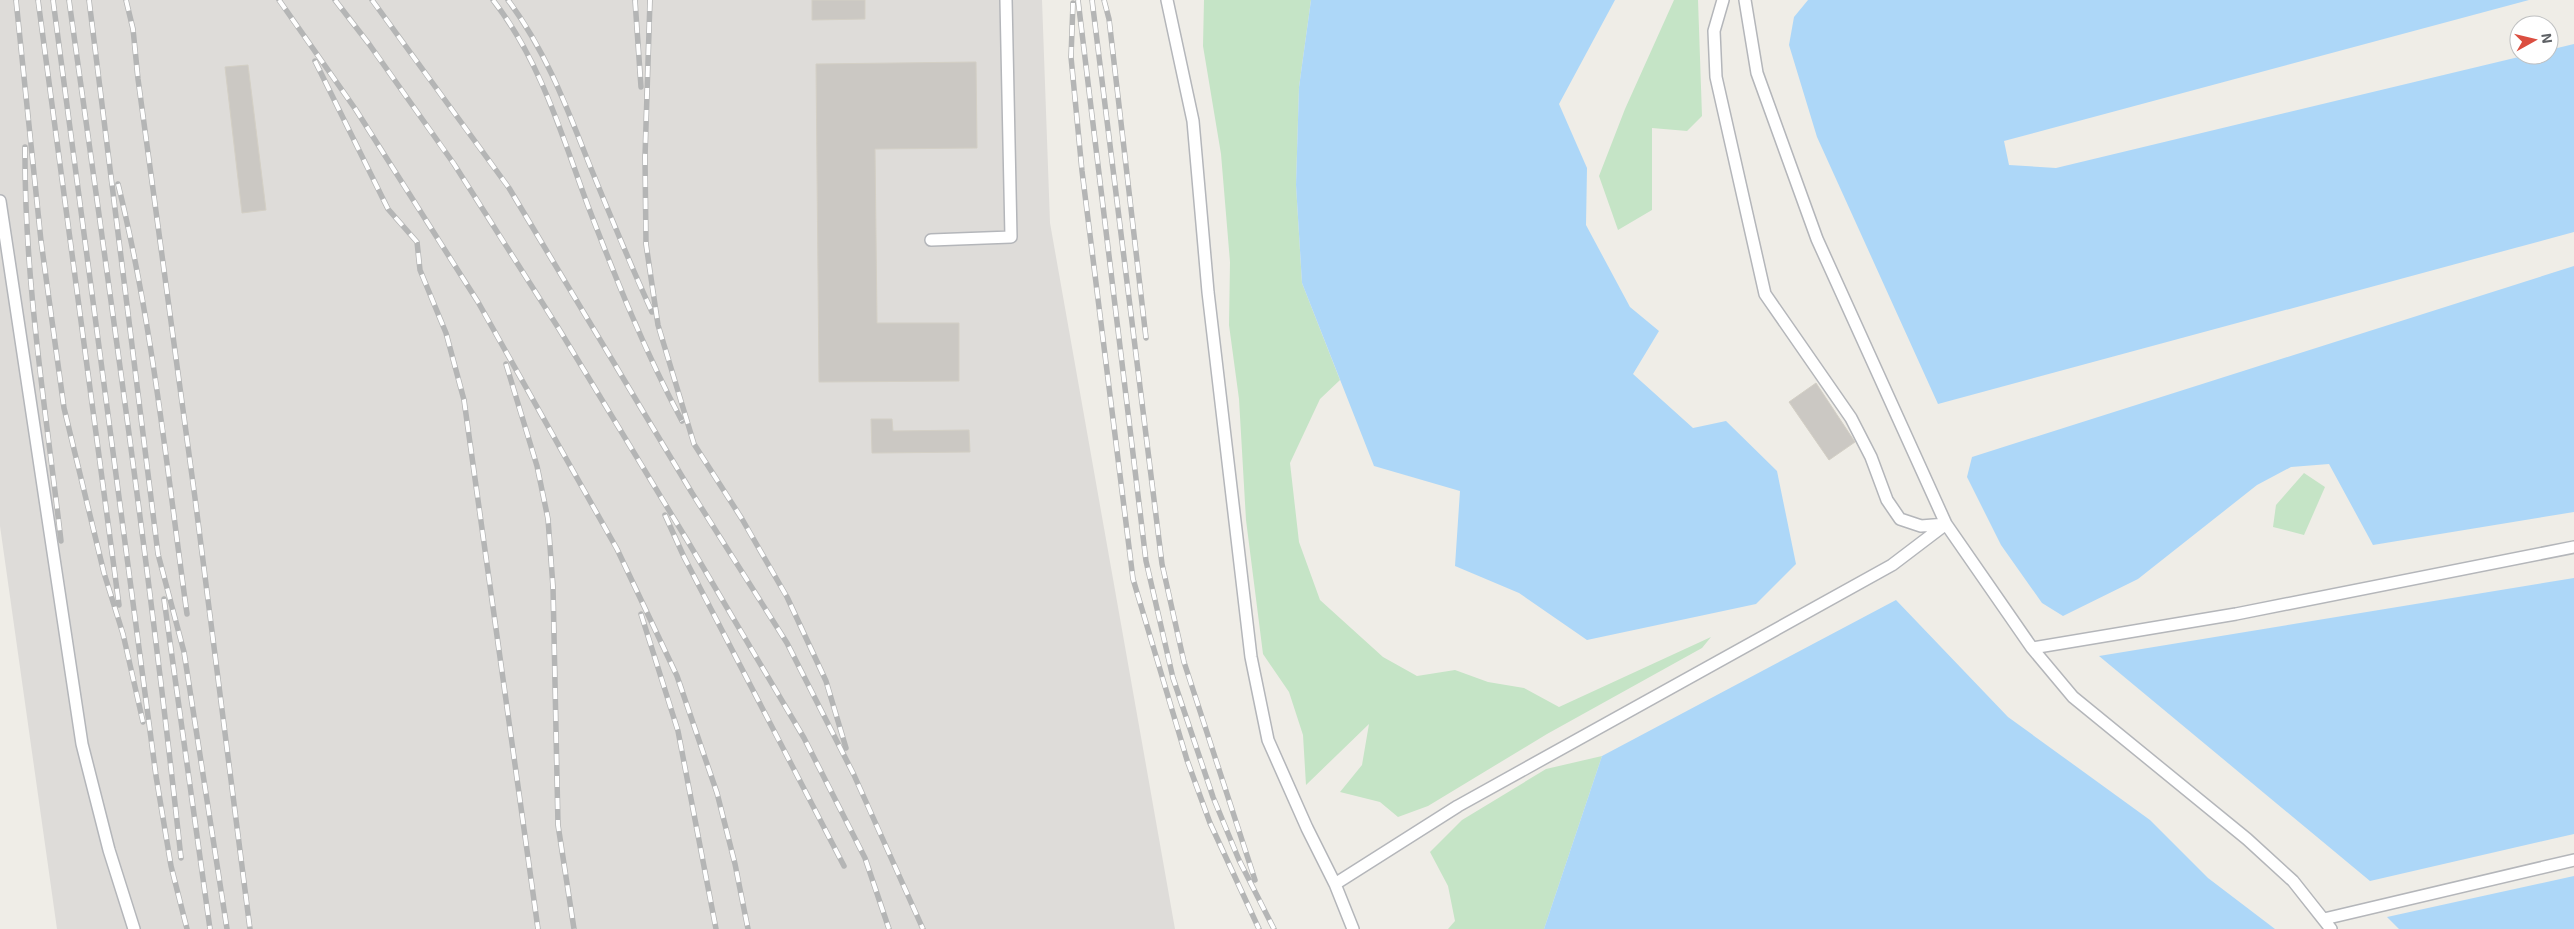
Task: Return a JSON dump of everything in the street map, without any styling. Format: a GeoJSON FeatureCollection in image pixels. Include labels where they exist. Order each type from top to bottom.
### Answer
{"type":"FeatureCollection","features":[{"type":"Feature","properties":{"kind":"lane"},"geometry":{"type":"LineString","coordinates":[[931,240],[1011,237],[1006,0]]}},
{"type":"Feature","properties":{"kind":"lane"},"geometry":{"type":"LineString","coordinates":[[1167,0],[1193,121],[1208,292],[1251,657],[1268,740],[1307,828],[1336,884],[1353,929]]}},
{"type":"Feature","properties":{"kind":"lane"},"geometry":{"type":"LineString","coordinates":[[1723,0],[1714,31],[1716,77],[1765,294],[1851,418],[1871,457],[1887,500],[1900,519],[1921,526],[1946,524]]}},
{"type":"Feature","properties":{"kind":"lane"},"geometry":{"type":"LineString","coordinates":[[1745,0],[1757,73],[1817,239],[1946,524],[2032,648],[2073,697],[2247,839],[2293,881],[2331,929]]}},
{"type":"Feature","properties":{"kind":"lane"},"geometry":{"type":"LineString","coordinates":[[0,201],[82,744],[109,850],[134,929]]}},
{"type":"Feature","properties":{"kind":"lane"},"geometry":{"type":"LineString","coordinates":[[1336,884],[1458,806],[1892,565],[1946,524]]}},
{"type":"Feature","properties":{"kind":"lane"},"geometry":{"type":"LineString","coordinates":[[2032,648],[2236,614],[2574,547]]}},
{"type":"Feature","properties":{"kind":"lane"},"geometry":{"type":"LineString","coordinates":[[2324,919],[2574,860]]}},
{"type":"Feature","properties":{"kind":"shaded area"},"geometry":{"type":"Polygon","coordinates":[[[0,0],[1042,0],[1050,223],[1175,929],[57,929],[0,526],[0,0]]]}},
{"type":"Feature","properties":{"kind":"green space"},"geometry":{"type":"Polygon","coordinates":[[[1204,0],[1311,0],[1299,87],[1296,185],[1302,283],[1340,380],[1320,399],[1290,463],[1299,542],[1320,600],[1383,657],[1417,676],[1455,670],[1488,682],[1524,688],[1559,707],[1711,637],[1702,648],[1547,734],[1428,806],[1398,817],[1380,802],[1340,792],[1362,765],[1369,724],[1306,785],[1303,735],[1289,692],[1263,654],[1246,520],[1239,399],[1229,325],[1230,262],[1221,154],[1203,46],[1204,0]]]}},
{"type":"Feature","properties":{"kind":"green space"},"geometry":{"type":"Polygon","coordinates":[[[1674,0],[1698,0],[1702,116],[1687,131],[1652,128],[1652,210],[1618,230],[1599,176],[1625,109],[1674,0]]]}},
{"type":"Feature","properties":{"kind":"green space"},"geometry":{"type":"Polygon","coordinates":[[[2304,473],[2325,487],[2304,535],[2273,527],[2276,505],[2304,473]]]}},
{"type":"Feature","properties":{"kind":"green space"},"geometry":{"type":"Polygon","coordinates":[[[1602,756],[1544,929],[1448,929],[1455,921],[1448,886],[1430,852],[1462,820],[1546,769],[1602,756]]]}},
{"type":"Feature","properties":{"kind":"water"},"geometry":{"type":"Polygon","coordinates":[[[1311,0],[1615,0],[1559,104],[1587,168],[1586,225],[1630,307],[1659,331],[1633,374],[1693,428],[1726,421],[1777,471],[1796,564],[1756,604],[1587,640],[1519,593],[1455,566],[1460,491],[1374,466],[1302,283],[1296,185],[1299,87],[1311,0]]]}},
{"type":"Feature","properties":{"kind":"water"},"geometry":{"type":"Polygon","coordinates":[[[1808,0],[2529,0],[2004,141],[2009,165],[2056,168],[2509,59],[2509,65],[2559,65],[2559,48],[2574,44],[2574,232],[1938,404],[1817,137],[1789,45],[1794,17],[1808,0]]]}},
{"type":"Feature","properties":{"kind":"water"},"geometry":{"type":"Polygon","coordinates":[[[2574,266],[2574,512],[2373,545],[2329,464],[2291,467],[2257,485],[2138,579],[2063,616],[2042,603],[2001,545],[1967,477],[1972,457],[2574,266]]]}},
{"type":"Feature","properties":{"kind":"water"},"geometry":{"type":"Polygon","coordinates":[[[2574,578],[2574,834],[2370,881],[2099,656],[2574,578]]]}},
{"type":"Feature","properties":{"kind":"water"},"geometry":{"type":"Polygon","coordinates":[[[1896,600],[2008,717],[2150,820],[2208,878],[2275,929],[1544,929],[1602,756],[1896,600]]]}},
{"type":"Feature","properties":{"kind":"water"},"geometry":{"type":"Polygon","coordinates":[[[2574,876],[2574,929],[2399,929],[2387,917],[2574,876]]]}},
{"type":"Feature","properties":{"kind":"building"},"geometry":{"type":"Polygon","coordinates":[[[812,0],[865,0],[865,19],[812,20],[812,0]]]}},
{"type":"Feature","properties":{"kind":"building"},"geometry":{"type":"Polygon","coordinates":[[[976,62],[977,148],[875,149],[877,323],[959,323],[959,381],[819,382],[816,64],[976,62]]]}},
{"type":"Feature","properties":{"kind":"building"},"geometry":{"type":"Polygon","coordinates":[[[248,65],[266,210],[242,213],[225,67],[248,65]]]}},
{"type":"Feature","properties":{"kind":"building"},"geometry":{"type":"Polygon","coordinates":[[[1816,383],[1855,442],[1829,460],[1789,402],[1816,383]]]}},
{"type":"Feature","properties":{"kind":"building"},"geometry":{"type":"Polygon","coordinates":[[[871,419],[892,419],[893,431],[969,430],[970,452],[872,453],[871,419]]]}},
{"type":"Feature","properties":{"kind":"railway"},"geometry":{"type":"LineString","coordinates":[[16,0],[41,241],[64,408],[104,573],[123,634],[143,722]]}},
{"type":"Feature","properties":{"kind":"railway"},"geometry":{"type":"LineString","coordinates":[[38,0],[119,605]]}},
{"type":"Feature","properties":{"kind":"railway"},"geometry":{"type":"LineString","coordinates":[[53,0],[156,776],[171,866],[187,929]]}},
{"type":"Feature","properties":{"kind":"railway"},"geometry":{"type":"LineString","coordinates":[[69,0],[114,321],[181,858]]}},
{"type":"Feature","properties":{"kind":"railway"},"geometry":{"type":"LineString","coordinates":[[89,0],[158,554],[184,652],[227,929]]}},
{"type":"Feature","properties":{"kind":"railway"},"geometry":{"type":"LineString","coordinates":[[126,0],[133,29],[250,929]]}},
{"type":"Feature","properties":{"kind":"railway"},"geometry":{"type":"LineString","coordinates":[[279,0],[356,110],[478,302],[617,549],[677,676],[717,793],[735,864],[748,929]]}},
{"type":"Feature","properties":{"kind":"railway"},"geometry":{"type":"LineString","coordinates":[[335,0],[369,44],[454,164],[559,329],[687,540],[804,738],[865,858],[889,929]]}},
{"type":"Feature","properties":{"kind":"railway"},"geometry":{"type":"LineString","coordinates":[[372,0],[509,188],[692,493],[787,643],[854,775],[923,929]]}},
{"type":"Feature","properties":{"kind":"railway"},"geometry":{"type":"LineString","coordinates":[[493,0],[510,24],[537,73],[559,125],[620,288],[643,342],[682,421]]}},
{"type":"Feature","properties":{"kind":"railway"},"geometry":{"type":"LineString","coordinates":[[508,0],[534,39],[555,80],[652,312]]}},
{"type":"Feature","properties":{"kind":"railway"},"geometry":{"type":"LineString","coordinates":[[635,0],[641,87]]}},
{"type":"Feature","properties":{"kind":"railway"},"geometry":{"type":"LineString","coordinates":[[650,0],[645,157],[646,244],[658,325],[694,444],[742,519],[787,597],[826,681],[846,748]]}},
{"type":"Feature","properties":{"kind":"railway"},"geometry":{"type":"LineString","coordinates":[[1078,0],[1146,561],[1173,678],[1213,797],[1239,860],[1274,929]]}},
{"type":"Feature","properties":{"kind":"railway"},"geometry":{"type":"LineString","coordinates":[[1092,0],[1162,564],[1184,662],[1255,880]]}},
{"type":"Feature","properties":{"kind":"railway"},"geometry":{"type":"LineString","coordinates":[[1104,0],[1109,19],[1146,338]]}},
{"type":"Feature","properties":{"kind":"railway"},"geometry":{"type":"LineString","coordinates":[[1073,3],[1071,57],[1082,171],[1133,579],[1187,760],[1210,823],[1259,929]]}},
{"type":"Feature","properties":{"kind":"railway"},"geometry":{"type":"LineString","coordinates":[[315,61],[388,209],[417,242],[420,270],[446,333],[464,400],[538,929]]}},
{"type":"Feature","properties":{"kind":"railway"},"geometry":{"type":"LineString","coordinates":[[25,147],[28,246],[32,295],[61,541]]}},
{"type":"Feature","properties":{"kind":"railway"},"geometry":{"type":"LineString","coordinates":[[118,184],[141,291],[150,344],[187,614]]}},
{"type":"Feature","properties":{"kind":"railway"},"geometry":{"type":"LineString","coordinates":[[506,364],[537,466],[548,519],[553,587],[558,825],[574,929]]}},
{"type":"Feature","properties":{"kind":"railway"},"geometry":{"type":"LineString","coordinates":[[665,515],[684,557],[844,866]]}},
{"type":"Feature","properties":{"kind":"railway"},"geometry":{"type":"LineString","coordinates":[[164,599],[210,929]]}},
{"type":"Feature","properties":{"kind":"railway"},"geometry":{"type":"LineString","coordinates":[[641,614],[678,731],[716,929]]}}]}
